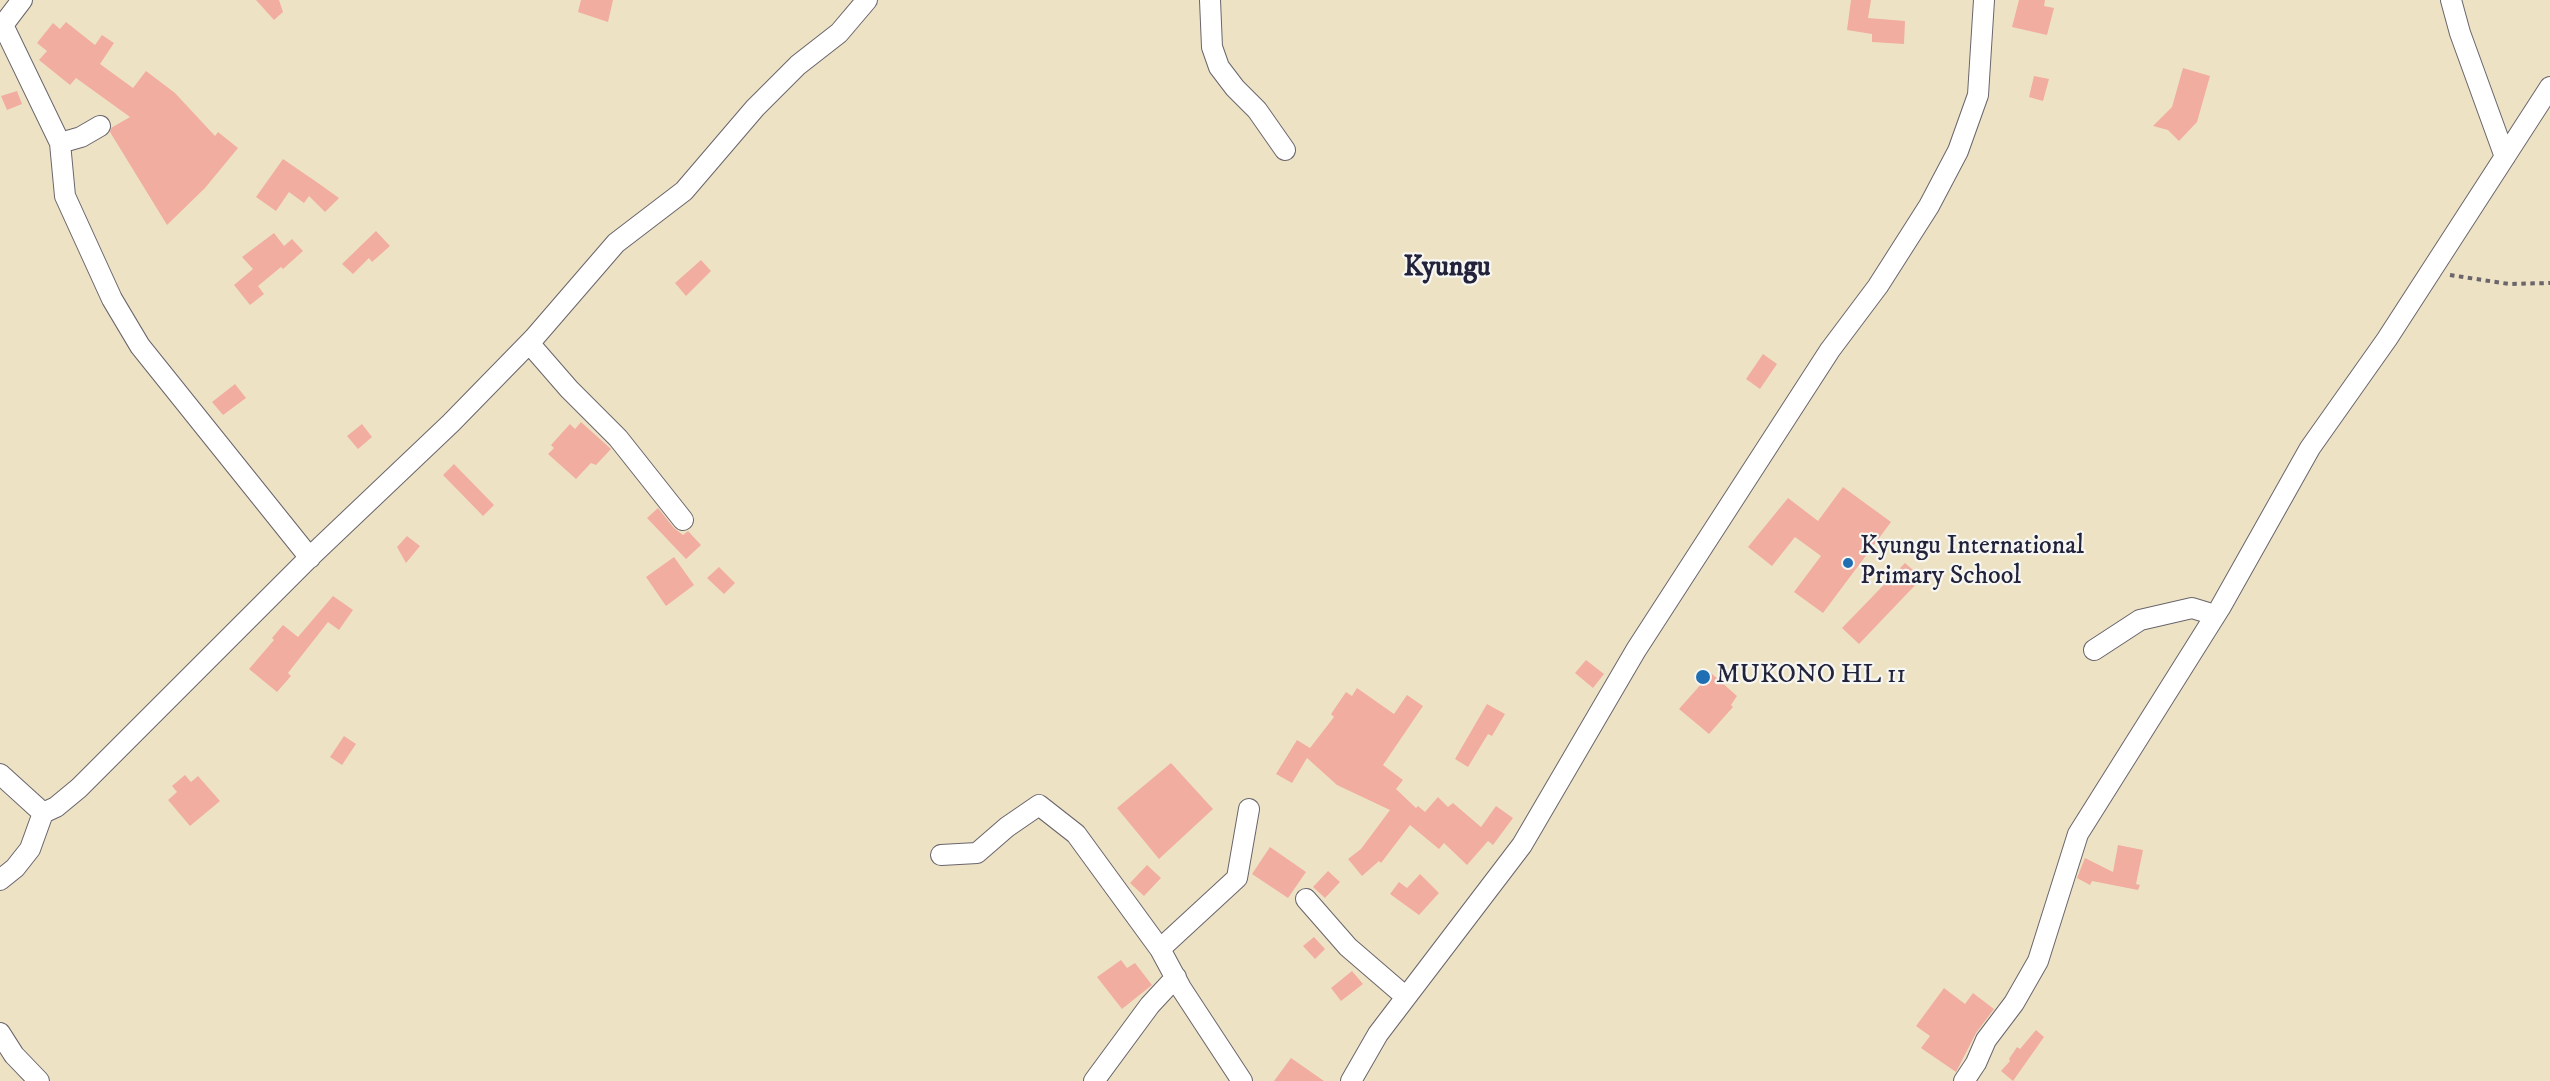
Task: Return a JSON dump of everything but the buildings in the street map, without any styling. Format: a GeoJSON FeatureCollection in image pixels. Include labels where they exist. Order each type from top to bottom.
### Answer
{"type":"FeatureCollection","features":[{"type":"Feature","properties":{"kind":"street"},"geometry":{"type":"LineString","coordinates":[[0,879],[15,868],[30,849],[43,813],[56,807],[79,788],[310,558],[451,423],[529,343],[615,243],[684,191],[755,108],[798,65],[839,33],[867,0]]}},
{"type":"Feature","properties":{"kind":"street"},"geometry":{"type":"LineString","coordinates":[[1210,0],[1212,47],[1219,67],[1235,88],[1257,110],[1285,150]]}},
{"type":"Feature","properties":{"kind":"street"},"geometry":{"type":"LineString","coordinates":[[1351,1081],[1378,1034],[1522,845],[1636,650],[1830,350],[1878,286],[1929,206],[1958,151],[1978,95],[1984,0]]}},
{"type":"Feature","properties":{"kind":"street"},"geometry":{"type":"LineString","coordinates":[[2451,0],[2460,33],[2505,157]]}},
{"type":"Feature","properties":{"kind":"street"},"geometry":{"type":"LineString","coordinates":[[7,14],[60,142],[65,196],[112,299],[140,346],[310,558]]}},
{"type":"Feature","properties":{"kind":"street"},"geometry":{"type":"LineString","coordinates":[[1964,1081],[1976,1063],[1986,1040],[2014,1003],[2038,961],[2078,834],[2215,615],[2310,448],[2387,339],[2550,87]]}},
{"type":"Feature","properties":{"kind":"street"},"geometry":{"type":"LineString","coordinates":[[60,142],[81,137],[100,126]]}},
{"type":"Feature","properties":{"kind":"street"},"geometry":{"type":"LineString","coordinates":[[529,343],[569,389],[618,438],[683,520]]}},
{"type":"Feature","properties":{"kind":"street"},"geometry":{"type":"LineString","coordinates":[[2094,650],[2140,620],[2192,608],[2215,615]]}},
{"type":"Feature","properties":{"kind":"street"},"geometry":{"type":"LineString","coordinates":[[0,774],[43,813]]}},
{"type":"Feature","properties":{"kind":"street"},"geometry":{"type":"LineString","coordinates":[[941,855],[977,853],[1006,827],[1039,805],[1076,834],[1160,949],[1220,1050],[1242,1081]]}},
{"type":"Feature","properties":{"kind":"street"},"geometry":{"type":"LineString","coordinates":[[1160,949],[1237,878],[1249,809]]}},
{"type":"Feature","properties":{"kind":"street"},"geometry":{"type":"LineString","coordinates":[[1306,899],[1348,947],[1406,997]]}},
{"type":"Feature","properties":{"kind":"street"},"geometry":{"type":"LineString","coordinates":[[1094,1081],[1150,1005],[1176,977]]}},
{"type":"Feature","properties":{"kind":"street"},"geometry":{"type":"LineString","coordinates":[[0,1033],[14,1055],[39,1081]]}},
{"type":"Feature","properties":{"kind":"path"},"geometry":{"type":"LineString","coordinates":[[2431,272],[2510,284],[2550,283]]}},
{"type":"Feature","properties":{"kind":"place","name":"Kyungu International Primary School"},"geometry":{"type":"Point","coordinates":[1848,563]}},
{"type":"Feature","properties":{"kind":"place","name":"MUKONO HL 11"},"geometry":{"type":"Point","coordinates":[1703,677]}},
{"type":"Feature","properties":{"kind":"district","name":"Kyungu"},"geometry":{"type":"Point","coordinates":[1447,269]}}]}
